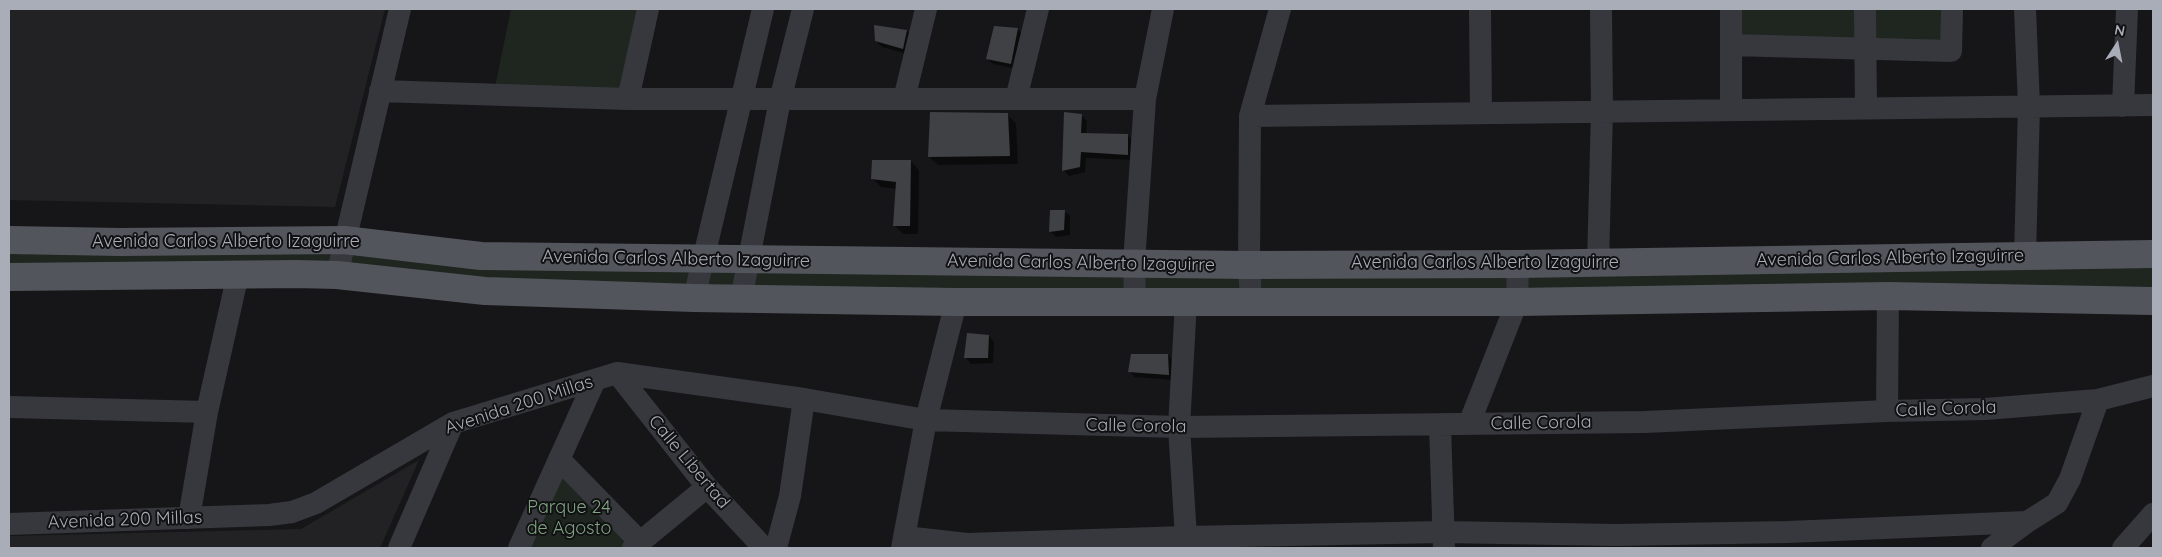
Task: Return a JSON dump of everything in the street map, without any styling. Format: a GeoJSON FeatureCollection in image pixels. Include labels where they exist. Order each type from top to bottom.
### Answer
{"type":"FeatureCollection","features":[{"type":"Feature","properties":{"kind":"main road","name":"Avenida Carlos Alberto Izaguirre"},"geometry":{"type":"LineString","coordinates":[[9,240],[130,242],[344,240],[481,256],[1249,265],[1518,264],[2153,254]]}},
{"type":"Feature","properties":{"kind":"main road","name":"Avenida Carlos Alberto Izaguirre"},"geometry":{"type":"LineString","coordinates":[[9,277],[238,274],[336,275],[485,291],[694,298],[956,302],[1518,302],[1888,296],[2153,301]]}},
{"type":"Feature","properties":{"kind":"street"},"geometry":{"type":"LineString","coordinates":[[336,275],[400,9]]}},
{"type":"Feature","properties":{"kind":"street"},"geometry":{"type":"LineString","coordinates":[[628,99],[648,9]]}},
{"type":"Feature","properties":{"kind":"street"},"geometry":{"type":"LineString","coordinates":[[694,298],[763,9]]}},
{"type":"Feature","properties":{"kind":"street"},"geometry":{"type":"LineString","coordinates":[[741,299],[780,100],[803,9]]}},
{"type":"Feature","properties":{"kind":"street"},"geometry":{"type":"LineString","coordinates":[[904,100],[926,9]]}},
{"type":"Feature","properties":{"kind":"street"},"geometry":{"type":"LineString","coordinates":[[1016,99],[1038,9]]}},
{"type":"Feature","properties":{"kind":"street"},"geometry":{"type":"LineString","coordinates":[[1135,302],[1134,264],[1145,99],[1163,9]]}},
{"type":"Feature","properties":{"kind":"street"},"geometry":{"type":"LineString","coordinates":[[1251,301],[1249,265],[1250,116],[1280,9]]}},
{"type":"Feature","properties":{"kind":"street"},"geometry":{"type":"LineString","coordinates":[[1480,9],[1481,113]]}},
{"type":"Feature","properties":{"kind":"street"},"geometry":{"type":"LineString","coordinates":[[1598,262],[1602,111],[1602,9]]}},
{"type":"Feature","properties":{"kind":"street"},"geometry":{"type":"LineString","coordinates":[[1731,110],[1732,9]]}},
{"type":"Feature","properties":{"kind":"street"},"geometry":{"type":"LineString","coordinates":[[1865,9],[1866,108]]}},
{"type":"Feature","properties":{"kind":"street"},"geometry":{"type":"LineString","coordinates":[[1731,45],[1951,51],[1952,9]]}},
{"type":"Feature","properties":{"kind":"street"},"geometry":{"type":"LineString","coordinates":[[2025,9],[2029,106],[2025,256]]}},
{"type":"Feature","properties":{"kind":"street"},"geometry":{"type":"LineString","coordinates":[[2122,106],[2127,9]]}},
{"type":"Feature","properties":{"kind":"street"},"geometry":{"type":"LineString","coordinates":[[380,91],[628,99],[1145,99]]}},
{"type":"Feature","properties":{"kind":"street"},"geometry":{"type":"LineString","coordinates":[[1250,116],[2153,105]]}},
{"type":"Feature","properties":{"kind":"street"},"geometry":{"type":"LineString","coordinates":[[1469,424],[1518,302],[1518,264]]}},
{"type":"Feature","properties":{"kind":"street"},"geometry":{"type":"LineString","coordinates":[[189,518],[207,412],[238,274]]}},
{"type":"Feature","properties":{"kind":"street"},"geometry":{"type":"LineString","coordinates":[[1888,296],[1888,411]]}},
{"type":"Feature","properties":{"kind":"street"},"geometry":{"type":"LineString","coordinates":[[956,302],[926,420],[904,542],[971,546],[1186,537],[1443,540],[1616,534],[1788,532],[2027,522]]}},
{"type":"Feature","properties":{"kind":"street"},"geometry":{"type":"LineString","coordinates":[[1186,302],[1179,428],[1186,537]]}},
{"type":"Feature","properties":{"kind":"street","name":"Avenida 200 Millas"},"geometry":{"type":"LineString","coordinates":[[9,524],[269,515],[292,512],[316,503],[453,423],[617,373],[804,398],[926,420]]}},
{"type":"Feature","properties":{"kind":"street","name":"Calle Libertad"},"geometry":{"type":"LineString","coordinates":[[617,373],[707,487],[764,548]]}},
{"type":"Feature","properties":{"kind":"street"},"geometry":{"type":"LineString","coordinates":[[519,548],[595,380]]}},
{"type":"Feature","properties":{"kind":"street","name":"Calle Corola"},"geometry":{"type":"LineString","coordinates":[[926,420],[1179,428],[1644,422],[1888,411],[1984,409],[2098,400],[2153,386]]}},
{"type":"Feature","properties":{"kind":"street"},"geometry":{"type":"LineString","coordinates":[[776,548],[790,496],[804,398]]}},
{"type":"Feature","properties":{"kind":"street"},"geometry":{"type":"LineString","coordinates":[[1992,548],[2057,503],[2070,479],[2098,400]]}},
{"type":"Feature","properties":{"kind":"street"},"geometry":{"type":"LineString","coordinates":[[9,407],[207,412]]}},
{"type":"Feature","properties":{"kind":"street"},"geometry":{"type":"LineString","coordinates":[[399,548],[453,423]]}},
{"type":"Feature","properties":{"kind":"street"},"geometry":{"type":"LineString","coordinates":[[1440,425],[1443,540]]}},
{"type":"Feature","properties":{"kind":"street"},"geometry":{"type":"LineString","coordinates":[[559,459],[637,545],[707,487]]}},
{"type":"Feature","properties":{"kind":"street"},"geometry":{"type":"LineString","coordinates":[[2122,548],[2153,514]]}},
{"type":"Feature","properties":{"kind":"street"},"geometry":{"type":"LineString","coordinates":[[1770,548],[1788,532]]}},
{"type":"Feature","properties":{"kind":"shaded area"},"geometry":{"type":"Polygon","coordinates":[[[9,9],[385,9],[335,207],[9,200],[9,9]]]}},
{"type":"Feature","properties":{"kind":"shaded area"},"geometry":{"type":"Polygon","coordinates":[[[419,460],[380,548],[9,548],[9,536],[301,529],[419,460]]]}},
{"type":"Feature","properties":{"kind":"green space"},"geometry":{"type":"Polygon","coordinates":[[[511,9],[643,9],[622,91],[494,92],[511,9]]]}},
{"type":"Feature","properties":{"kind":"green space"},"geometry":{"type":"Polygon","coordinates":[[[1740,9],[1860,9],[1861,43],[1740,41],[1740,9]]]}},
{"type":"Feature","properties":{"kind":"green space"},"geometry":{"type":"Polygon","coordinates":[[[1870,9],[1950,9],[1950,46],[1871,47],[1870,9]]]}},
{"type":"Feature","properties":{"kind":"green space"},"geometry":{"type":"Polygon","coordinates":[[[9,252],[2153,266],[2153,291],[1002,288],[925,290],[726,288],[9,263],[9,252]]]}},
{"type":"Feature","properties":{"kind":"green space","name":"Parque 24 de Agosto"},"geometry":{"type":"Polygon","coordinates":[[[560,472],[624,542],[622,548],[523,548],[560,472]]]}},
{"type":"Feature","properties":{"kind":"building"},"geometry":{"type":"Polygon","coordinates":[[[874,25],[907,30],[903,49],[875,41],[874,25]]]}},
{"type":"Feature","properties":{"kind":"building"},"geometry":{"type":"Polygon","coordinates":[[[994,26],[1018,28],[1011,64],[986,59],[994,26]]]}},
{"type":"Feature","properties":{"kind":"building"},"geometry":{"type":"Polygon","coordinates":[[[930,112],[1008,113],[1010,156],[928,157],[930,112]]]}},
{"type":"Feature","properties":{"kind":"building"},"geometry":{"type":"Polygon","coordinates":[[[1064,112],[1082,114],[1081,133],[1128,134],[1128,155],[1081,152],[1080,167],[1062,171],[1064,112]]]}},
{"type":"Feature","properties":{"kind":"building"},"geometry":{"type":"Polygon","coordinates":[[[872,160],[911,160],[910,226],[893,226],[896,182],[871,179],[872,160]]]}},
{"type":"Feature","properties":{"kind":"building"},"geometry":{"type":"Polygon","coordinates":[[[1050,210],[1065,210],[1064,230],[1049,232],[1050,210]]]}},
{"type":"Feature","properties":{"kind":"building"},"geometry":{"type":"Polygon","coordinates":[[[967,333],[989,335],[988,358],[964,358],[967,333]]]}},
{"type":"Feature","properties":{"kind":"building"},"geometry":{"type":"Polygon","coordinates":[[[1131,354],[1168,354],[1169,375],[1128,372],[1131,354]]]}}]}
